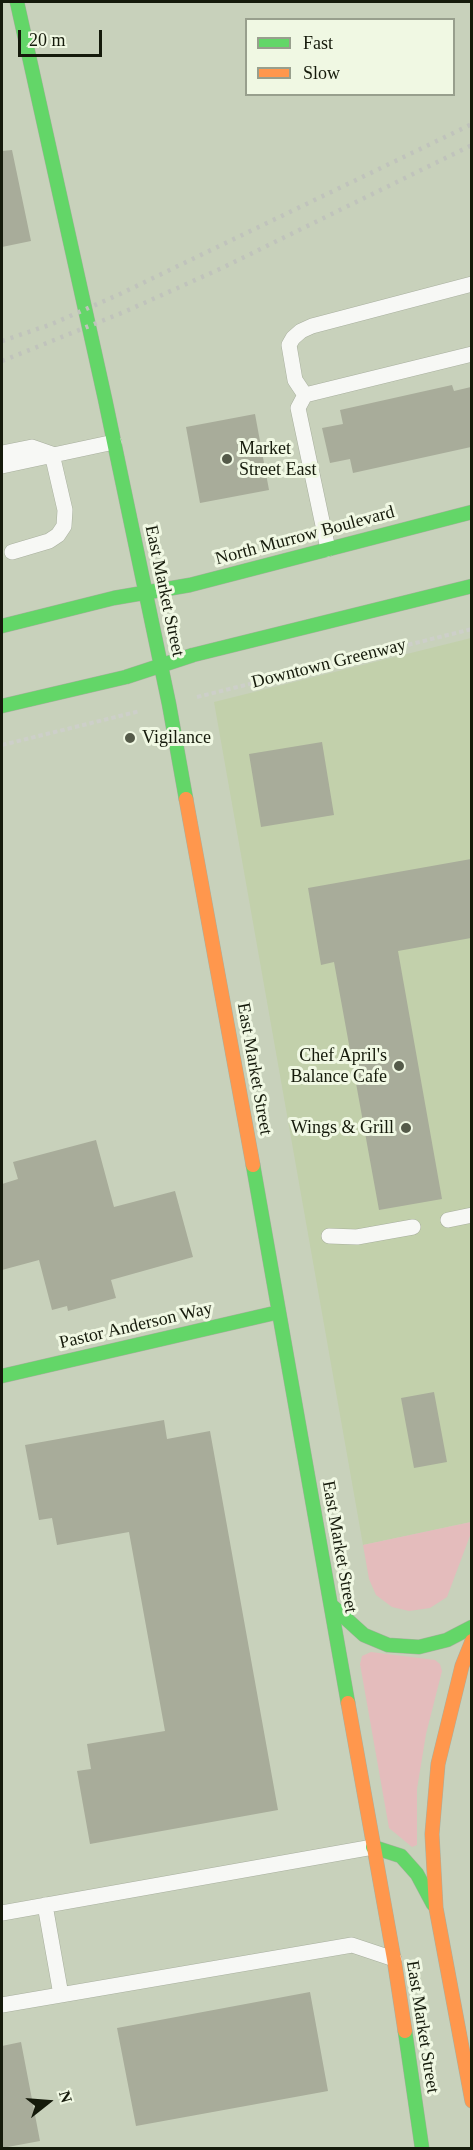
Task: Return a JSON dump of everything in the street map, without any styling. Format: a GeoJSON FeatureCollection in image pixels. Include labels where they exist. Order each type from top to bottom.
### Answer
{"type":"FeatureCollection","features":[{"type":"Feature","properties":{"kind":"main road","name":"East Market Street"},"geometry":{"type":"LineString","coordinates":[[17,2],[161,666],[394,1959],[422,2148]]}},
{"type":"Feature","properties":{"kind":"main road","name":"North Murrow Boulevard"},"geometry":{"type":"LineString","coordinates":[[2,626],[114,598],[190,585],[471,512]]}},
{"type":"Feature","properties":{"kind":"main road"},"geometry":{"type":"LineString","coordinates":[[2,706],[126,677],[193,656],[471,586]]}},
{"type":"Feature","properties":{"kind":"main road","name":"Pastor Anderson Way"},"geometry":{"type":"LineString","coordinates":[[2,1376],[279,1312]]}},
{"type":"Feature","properties":{"kind":"main road"},"geometry":{"type":"LineString","coordinates":[[331,1605],[364,1635],[388,1645],[419,1647],[447,1640],[471,1628]]}},
{"type":"Feature","properties":{"kind":"main road","name":"East Market Street"},"geometry":{"type":"LineString","coordinates":[[471,1641],[454,1694],[438,1764],[432,1834],[436,1908],[471,2100]]}},
{"type":"Feature","properties":{"kind":"main road"},"geometry":{"type":"LineString","coordinates":[[373,1846],[401,1856],[417,1874],[436,1908]]}},
{"type":"Feature","properties":{"kind":"lane"},"geometry":{"type":"LineString","coordinates":[[304,395],[295,380],[289,345],[301,331],[312,326],[471,284]]}},
{"type":"Feature","properties":{"kind":"lane"},"geometry":{"type":"LineString","coordinates":[[304,395],[471,354]]}},
{"type":"Feature","properties":{"kind":"lane"},"geometry":{"type":"LineString","coordinates":[[304,395],[298,408],[328,549]]}},
{"type":"Feature","properties":{"kind":"lane"},"geometry":{"type":"LineString","coordinates":[[2,466],[114,442]]}},
{"type":"Feature","properties":{"kind":"lane"},"geometry":{"type":"LineString","coordinates":[[2,453],[32,447],[52,454]]}},
{"type":"Feature","properties":{"kind":"lane"},"geometry":{"type":"LineString","coordinates":[[12,552],[49,542],[64,526],[65,510],[52,454]]}},
{"type":"Feature","properties":{"kind":"lane"},"geometry":{"type":"LineString","coordinates":[[448,1220],[471,1215]]}},
{"type":"Feature","properties":{"kind":"lane"},"geometry":{"type":"LineString","coordinates":[[329,1236],[357,1237],[413,1227]]}},
{"type":"Feature","properties":{"kind":"lane"},"geometry":{"type":"LineString","coordinates":[[2,1913],[373,1846]]}},
{"type":"Feature","properties":{"kind":"lane"},"geometry":{"type":"LineString","coordinates":[[45,1905],[61,1995]]}},
{"type":"Feature","properties":{"kind":"lane"},"geometry":{"type":"LineString","coordinates":[[2,2006],[352,1945],[394,1959]]}},
{"type":"Feature","properties":{"kind":"path","name":"Downtown Greenway"},"geometry":{"type":"LineString","coordinates":[[187,699],[471,629]]}},
{"type":"Feature","properties":{"kind":"path"},"geometry":{"type":"LineString","coordinates":[[2,745],[139,711]]}},
{"type":"Feature","properties":{"kind":"shaded area"},"geometry":{"type":"Polygon","coordinates":[[[471,638],[471,1522],[363,1545],[214,702],[471,638]]]}},
{"type":"Feature","properties":{"kind":"shaded area"},"geometry":{"type":"Polygon","coordinates":[[[471,1522],[471,1533],[447,1597],[430,1608],[409,1611],[392,1607],[376,1595],[369,1579],[363,1545],[471,1522]]]}},
{"type":"Feature","properties":{"kind":"shaded area"},"geometry":{"type":"Polygon","coordinates":[[[371,1652],[435,1660],[440,1664],[442,1671],[426,1734],[417,1789],[417,1845],[412,1847],[389,1828],[360,1664],[362,1656],[371,1652]]]}},
{"type":"Feature","properties":{"kind":"building"},"geometry":{"type":"Polygon","coordinates":[[[12,150],[31,241],[2,247],[2,151],[12,150]]]}},
{"type":"Feature","properties":{"kind":"building"},"geometry":{"type":"Polygon","coordinates":[[[452,385],[454,391],[471,387],[471,447],[353,473],[350,459],[330,463],[322,428],[343,424],[340,410],[452,385]]]}},
{"type":"Feature","properties":{"kind":"building","name":"Market Street East"},"geometry":{"type":"Polygon","coordinates":[[[255,414],[269,490],[200,503],[186,427],[255,414]]]}},
{"type":"Feature","properties":{"kind":"building"},"geometry":{"type":"Polygon","coordinates":[[[322,742],[334,815],[261,827],[249,754],[322,742]]]}},
{"type":"Feature","properties":{"kind":"building"},"geometry":{"type":"Polygon","coordinates":[[[471,859],[471,938],[398,951],[442,1199],[379,1210],[334,962],[321,965],[308,888],[471,859]]]}},
{"type":"Feature","properties":{"kind":"building"},"geometry":{"type":"Polygon","coordinates":[[[96,1140],[114,1207],[175,1191],[193,1257],[111,1280],[116,1298],[68,1311],[67,1306],[52,1310],[39,1260],[2,1270],[2,1184],[18,1179],[13,1162],[96,1140]]]}},
{"type":"Feature","properties":{"kind":"building"},"geometry":{"type":"Polygon","coordinates":[[[434,1392],[447,1462],[414,1468],[401,1398],[434,1392]]]}},
{"type":"Feature","properties":{"kind":"building"},"geometry":{"type":"Polygon","coordinates":[[[164,1420],[167,1439],[210,1431],[278,1810],[90,1844],[77,1771],[91,1769],[87,1744],[165,1731],[129,1532],[57,1545],[52,1518],[39,1520],[25,1445],[164,1420]]]}},
{"type":"Feature","properties":{"kind":"building"},"geometry":{"type":"Polygon","coordinates":[[[310,1992],[328,2091],[136,2126],[117,2028],[310,1992]]]}},
{"type":"Feature","properties":{"kind":"building"},"geometry":{"type":"Polygon","coordinates":[[[21,2042],[40,2141],[2,2148],[2,2046],[21,2042]]]}},
{"type":"Feature","properties":{"kind":"railway"},"geometry":{"type":"LineString","coordinates":[[2,341],[52,324],[120,294],[472,124]]}},
{"type":"Feature","properties":{"kind":"railway"},"geometry":{"type":"LineString","coordinates":[[2,361],[124,312],[222,268],[472,145]]}},
{"type":"Feature","properties":{"kind":"traffic: fast"},"geometry":{"type":"LineString","coordinates":[[17,2],[105,399],[169,704],[186,799]]}},
{"type":"Feature","properties":{"kind":"traffic: fast"},"geometry":{"type":"LineString","coordinates":[[2,626],[114,598],[190,585],[472,512]]}},
{"type":"Feature","properties":{"kind":"traffic: fast"},"geometry":{"type":"LineString","coordinates":[[2,706],[126,677],[193,655],[472,586]]}},
{"type":"Feature","properties":{"kind":"traffic: fast"},"geometry":{"type":"LineString","coordinates":[[253,1165],[348,1703]]}},
{"type":"Feature","properties":{"kind":"traffic: fast"},"geometry":{"type":"LineString","coordinates":[[2,1376],[279,1312]]}},
{"type":"Feature","properties":{"kind":"traffic: fast"},"geometry":{"type":"LineString","coordinates":[[331,1605],[364,1635],[388,1645],[419,1647],[447,1640],[472,1627]]}},
{"type":"Feature","properties":{"kind":"traffic: fast"},"geometry":{"type":"LineString","coordinates":[[373,1847],[401,1856],[417,1874],[433,1904]]}},
{"type":"Feature","properties":{"kind":"traffic: fast"},"geometry":{"type":"LineString","coordinates":[[405,2031],[422,2148]]}},
{"type":"Feature","properties":{"kind":"traffic: slow"},"geometry":{"type":"LineString","coordinates":[[186,799],[253,1165]]}},
{"type":"Feature","properties":{"kind":"traffic: slow"},"geometry":{"type":"LineString","coordinates":[[472,1641],[462,1666],[438,1764],[432,1834],[436,1908],[472,2101]]}},
{"type":"Feature","properties":{"kind":"traffic: slow"},"geometry":{"type":"LineString","coordinates":[[348,1703],[405,2031]]}},
{"type":"Feature","properties":{"kind":"place","name":"Market Street East"},"geometry":{"type":"Point","coordinates":[227,459]}},
{"type":"Feature","properties":{"kind":"place","name":"Vigilance"},"geometry":{"type":"Point","coordinates":[130,738]}},
{"type":"Feature","properties":{"kind":"place","name":"Chef April's Balance Cafe"},"geometry":{"type":"Point","coordinates":[399,1066]}},
{"type":"Feature","properties":{"kind":"place","name":"Wings & Grill"},"geometry":{"type":"Point","coordinates":[406,1128]}}]}
